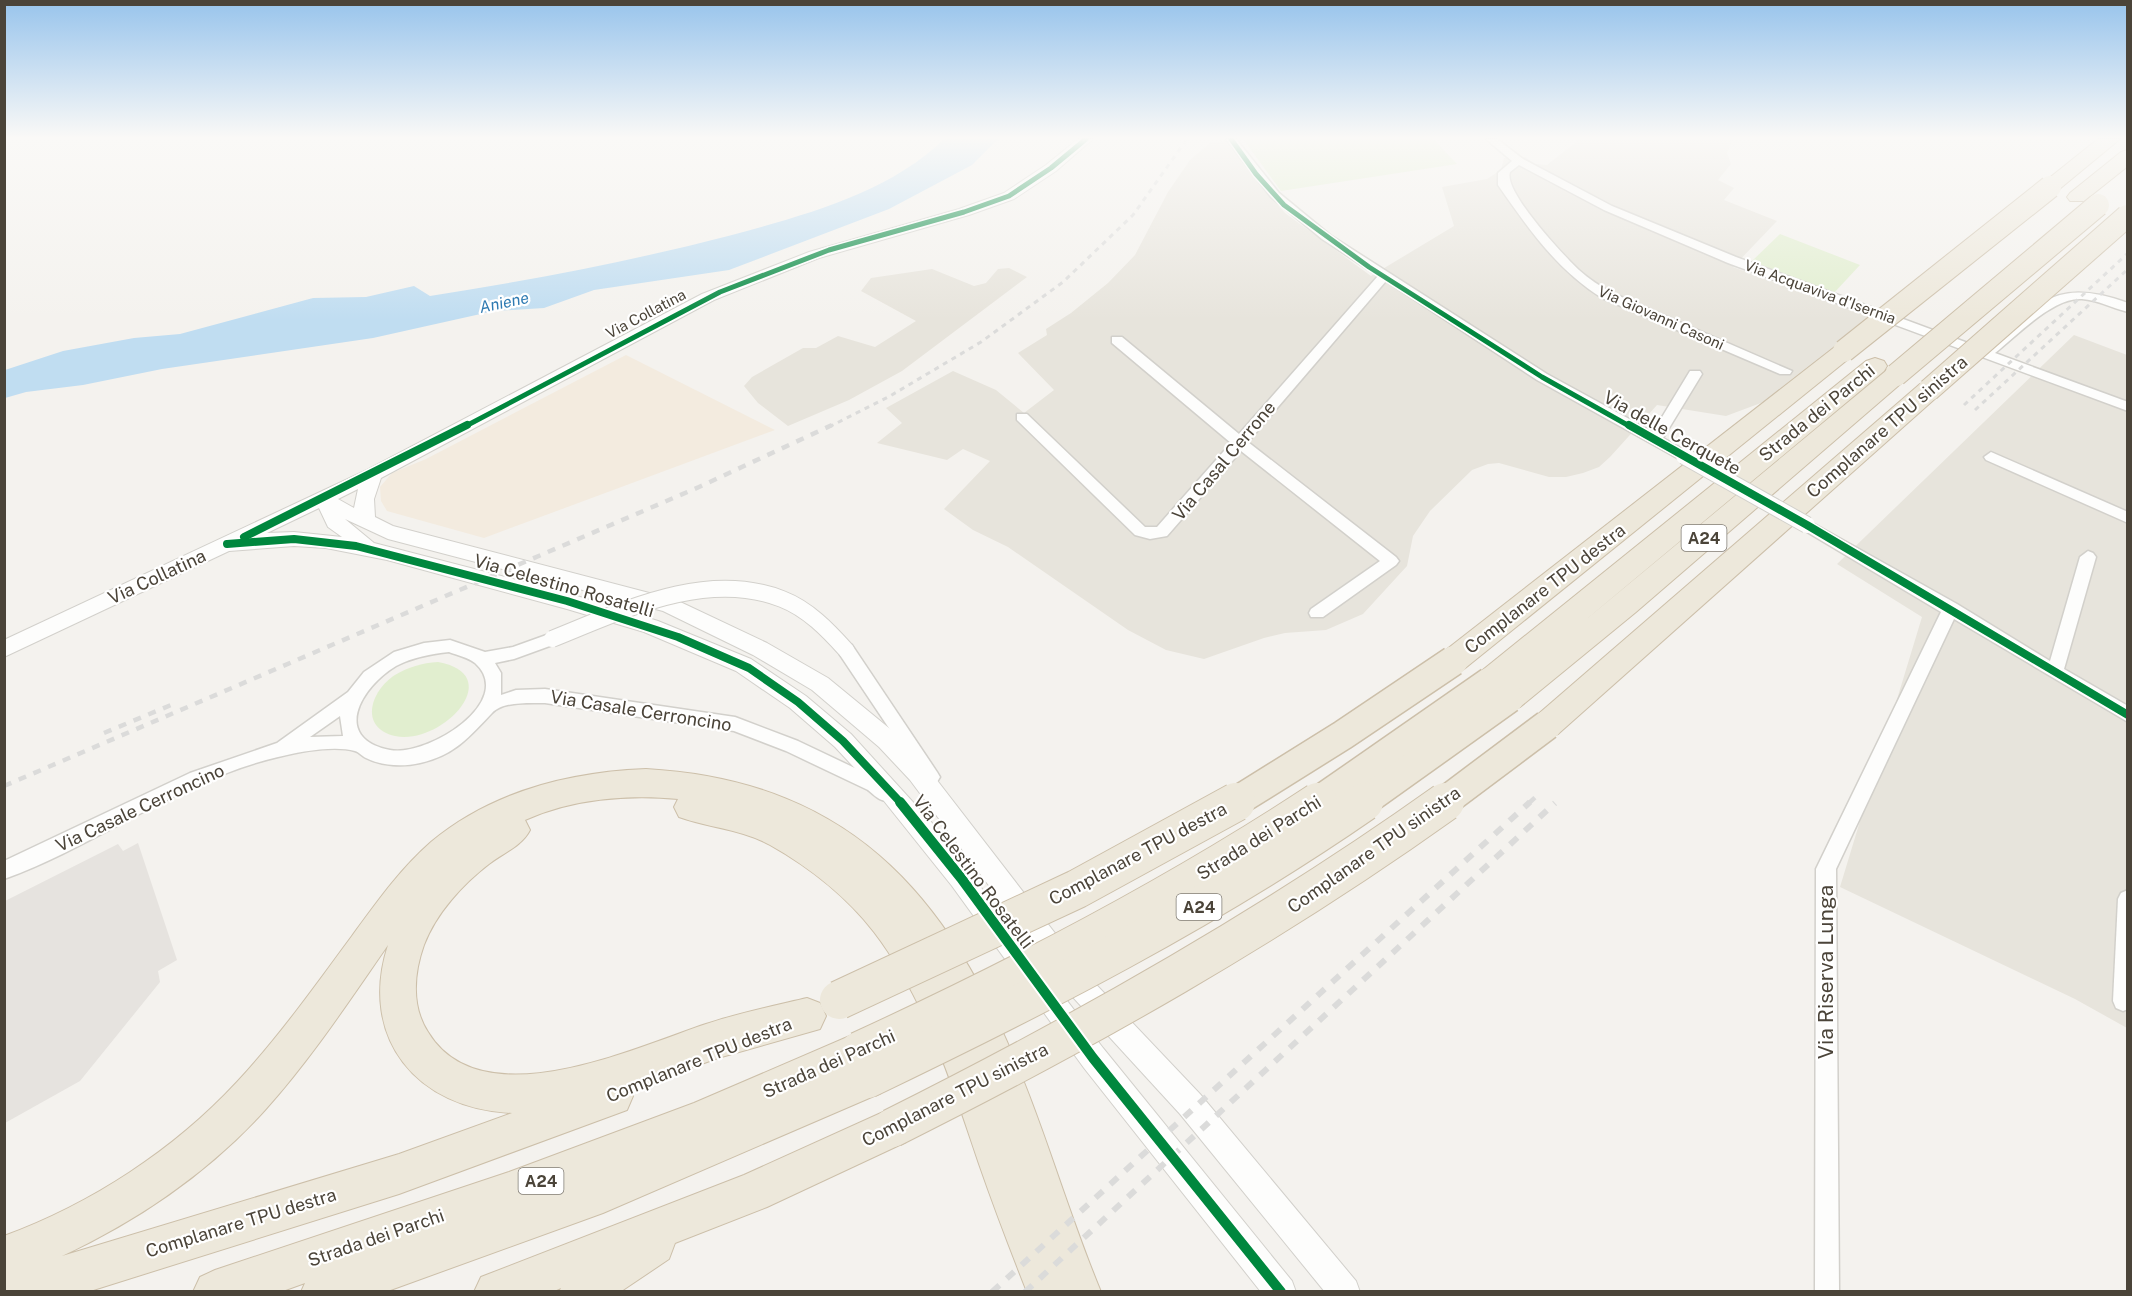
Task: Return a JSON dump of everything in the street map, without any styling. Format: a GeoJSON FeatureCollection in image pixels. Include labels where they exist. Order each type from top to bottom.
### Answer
{"type":"FeatureCollection","features":[{"type":"Feature","properties":{"kind":"highway","name":"Complanare TPU destra"},"geometry":{"type":"LineString","coordinates":[[15,1292],[399,1174],[633,1088],[823,1008],[1052,901],[1152,850],[1339,739],[1454,662],[2034,199]]}},
{"type":"Feature","properties":{"kind":"highway","name":"Strada dei Parchi"},"geometry":{"type":"LineString","coordinates":[[215,1292],[509,1193],[698,1121],[863,1065],[1051,989],[1213,899],[1395,782],[1499,690],[1626,604],[1886,370],[2091,199]]}},
{"type":"Feature","properties":{"kind":"highway","name":"Complanare TPU sinistra"},"geometry":{"type":"LineString","coordinates":[[496,1292],[752,1191],[892,1128],[1076,1034],[1231,946],[1333,882],[1457,794],[1547,725],[2127,216]]}},
{"type":"Feature","properties":{"kind":"highway"},"geometry":{"type":"LineString","coordinates":[[4,1258],[105,1211],[174,1166],[214,1133],[249,1097],[301,1035],[418,879],[444,851],[466,835],[502,815],[553,797],[602,786],[647,783],[725,792],[790,813],[832,835],[854,851],[903,900],[942,954],[981,1024],[1011,1098],[1048,1214],[1079,1292]]}},
{"type":"Feature","properties":{"kind":"highway"},"geometry":{"type":"LineString","coordinates":[[823,1008],[708,1043],[575,1089],[538,1094],[502,1093],[458,1082],[441,1074],[424,1061],[401,1019],[397,995],[398,976],[406,944],[417,920],[460,868],[501,836],[545,816],[599,804],[652,801],[731,815],[782,834],[822,858],[855,887],[884,918],[920,969],[962,1058],[1013,1205],[1049,1292]]}},
{"type":"Feature","properties":{"kind":"highway","name":"Strada dei Parchi"},"geometry":{"type":"LineString","coordinates":[[323,1292],[603,1191],[863,1065]]}},
{"type":"Feature","properties":{"kind":"highway"},"geometry":{"type":"LineString","coordinates":[[581,1292],[656,1243],[752,1191]]}},
{"type":"Feature","properties":{"kind":"street","name":"Via Collatina"},"geometry":{"type":"LineString","coordinates":[[4,649],[324,499],[673,314],[733,286],[822,252],[964,212],[999,199]]}},
{"type":"Feature","properties":{"kind":"street","name":"Via delle Cerquete"},"geometry":{"type":"LineString","coordinates":[[1281,199],[1294,213],[1384,276],[1542,377],[1951,608],[2127,715]]}},
{"type":"Feature","properties":{"kind":"street","name":"Via Giovanni Casoni"},"geometry":{"type":"LineString","coordinates":[[1515,199],[1527,217],[1587,283],[1606,295],[1785,371]]}},
{"type":"Feature","properties":{"kind":"street","name":"Via Acquaviva d'Isernia"},"geometry":{"type":"LineString","coordinates":[[1592,199],[1732,260],[2127,407]]}},
{"type":"Feature","properties":{"kind":"street","name":"Via Casal Cerrone"},"geometry":{"type":"LineString","coordinates":[[1022,417],[1137,529],[1150,534],[1168,527],[1384,276]]}},
{"type":"Feature","properties":{"kind":"street"},"geometry":{"type":"LineString","coordinates":[[1987,353],[2055,299],[2064,295],[2091,296],[2127,308]]}},
{"type":"Feature","properties":{"kind":"street"},"geometry":{"type":"LineString","coordinates":[[1118,340],[1239,442],[1391,561],[1317,613]]}},
{"type":"Feature","properties":{"kind":"street"},"geometry":{"type":"LineString","coordinates":[[1654,440],[1695,374]]}},
{"type":"Feature","properties":{"kind":"street"},"geometry":{"type":"LineString","coordinates":[[1991,457],[2127,518]]}},
{"type":"Feature","properties":{"kind":"street"},"geometry":{"type":"LineString","coordinates":[[368,524],[363,513],[362,502],[374,474]]}},
{"type":"Feature","properties":{"kind":"street","name":"Via Celestino Rosatelli"},"geometry":{"type":"LineString","coordinates":[[324,499],[368,524],[429,543],[669,605],[760,649],[820,684],[887,740],[918,773],[1079,986],[1190,1104],[1345,1292]]}},
{"type":"Feature","properties":{"kind":"street","name":"Via Celestino Rosatelli"},"geometry":{"type":"LineString","coordinates":[[324,499],[335,522],[373,549]]}},
{"type":"Feature","properties":{"kind":"street","name":"Via Celestino Rosatelli"},"geometry":{"type":"LineString","coordinates":[[227,544],[292,537],[325,539],[373,549],[657,627],[748,667],[796,703],[871,766],[914,816],[1125,1101],[1281,1292]]}},
{"type":"Feature","properties":{"kind":"street"},"geometry":{"type":"LineString","coordinates":[[2055,671],[2088,557]]}},
{"type":"Feature","properties":{"kind":"street"},"geometry":{"type":"LineString","coordinates":[[489,706],[495,688],[493,672],[484,659],[514,653],[658,599],[691,591],[736,589],[767,594],[791,603],[814,618],[846,650],[982,856]]}},
{"type":"Feature","properties":{"kind":"street","name":"Via Riserva Lunga"},"geometry":{"type":"LineString","coordinates":[[1827,1292],[1826,869],[1951,608]]}},
{"type":"Feature","properties":{"kind":"street","name":"Via Casale Cerroncino"},"geometry":{"type":"LineString","coordinates":[[277,750],[353,697],[366,680],[405,654],[428,648],[450,646],[469,650],[484,659]]}},
{"type":"Feature","properties":{"kind":"street","name":"Via Casale Cerroncino"},"geometry":{"type":"LineString","coordinates":[[353,697],[347,715],[347,731],[355,744],[373,755],[397,759],[425,755],[452,743],[474,726],[489,706],[516,697],[545,696],[735,724],[792,746],[874,785],[914,816]]}},
{"type":"Feature","properties":{"kind":"street","name":"Via Casale Cerroncino"},"geometry":{"type":"LineString","coordinates":[[4,871],[196,778],[277,750],[315,743],[355,744]]}},
{"type":"Feature","properties":{"kind":"street"},"geometry":{"type":"LineString","coordinates":[[2123,1000],[2127,899]]}},
{"type":"Feature","properties":{"kind":"shaded area"},"geometry":{"type":"Polygon","coordinates":[[[1164,199],[1274,199],[1285,213],[1371,276],[1454,226],[1446,199],[1724,199],[1777,221],[1733,267],[1870,317],[1777,397],[1726,416],[1657,405],[1599,467],[1566,477],[1549,477],[1499,463],[1472,470],[1430,511],[1413,536],[1407,566],[1363,614],[1326,630],[1285,633],[1204,659],[1166,650],[1128,630],[1008,547],[973,530],[944,509],[990,461],[963,449],[947,460],[877,443],[902,423],[886,408],[953,371],[996,390],[1024,413],[1054,390],[1018,353],[1047,335],[1046,329],[1071,313],[1108,283],[1135,255],[1164,199]]]}},
{"type":"Feature","properties":{"kind":"shaded area"},"geometry":{"type":"Polygon","coordinates":[[[1009,268],[1027,277],[902,371],[849,400],[788,426],[758,403],[744,386],[752,377],[803,348],[816,348],[838,336],[875,347],[916,321],[861,291],[871,278],[932,269],[974,286],[986,283],[998,269],[1009,268]]]}},
{"type":"Feature","properties":{"kind":"shaded area"},"geometry":{"type":"Polygon","coordinates":[[[2074,335],[2127,355],[2127,1028],[2075,999],[1840,887],[1922,617],[1837,564],[2074,335]]]}},
{"type":"Feature","properties":{"kind":"shaded area"},"geometry":{"type":"Polygon","coordinates":[[[626,355],[775,430],[484,538],[387,511],[381,501],[380,487],[392,473],[426,459],[626,355]]]}},
{"type":"Feature","properties":{"kind":"shaded area"},"geometry":{"type":"Polygon","coordinates":[[[138,843],[177,960],[158,971],[160,982],[80,1081],[5,1123],[5,901],[118,844],[123,851],[138,843]]]}},
{"type":"Feature","properties":{"kind":"green space"},"geometry":{"type":"Polygon","coordinates":[[[1780,234],[1860,265],[1833,294],[1752,261],[1780,234]]]}},
{"type":"Feature","properties":{"kind":"green space"},"geometry":{"type":"Polygon","coordinates":[[[438,662],[458,669],[468,680],[468,694],[460,708],[448,720],[431,730],[413,736],[395,736],[384,732],[376,725],[373,717],[372,708],[379,690],[395,675],[421,664],[438,662]]]}},
{"type":"Feature","properties":{"kind":"water","name":"Aniene"},"geometry":{"type":"Polygon","coordinates":[[[907,199],[889,209],[729,270],[594,290],[544,308],[494,311],[373,338],[162,369],[83,385],[26,392],[5,398],[5,370],[63,351],[134,338],[180,334],[313,298],[366,297],[414,286],[430,296],[582,269],[732,235],[845,200],[907,199]]]}},
{"type":"Feature","properties":{"kind":"railway"},"geometry":{"type":"LineString","coordinates":[[829,427],[890,396],[981,342],[1063,282],[1133,215],[1144,199]]}},
{"type":"Feature","properties":{"kind":"railway"},"geometry":{"type":"LineString","coordinates":[[1964,405],[2128,253]]}},
{"type":"Feature","properties":{"kind":"railway"},"geometry":{"type":"LineString","coordinates":[[1975,410],[2128,269]]}},
{"type":"Feature","properties":{"kind":"railway"},"geometry":{"type":"LineString","coordinates":[[4,786],[699,487],[832,425]]}},
{"type":"Feature","properties":{"kind":"railway"},"geometry":{"type":"LineString","coordinates":[[104,733],[171,705]]}},
{"type":"Feature","properties":{"kind":"railway"},"geometry":{"type":"LineString","coordinates":[[1529,803],[1540,793]]}},
{"type":"Feature","properties":{"kind":"railway"},"geometry":{"type":"LineString","coordinates":[[992,1292],[1530,802]]}},
{"type":"Feature","properties":{"kind":"railway"},"geometry":{"type":"LineString","coordinates":[[1025,1292],[1555,803]]}},
{"type":"Feature","properties":{"kind":"cycle path"},"geometry":{"type":"LineString","coordinates":[[244,537],[374,474],[720,292],[829,250],[964,212],[999,199]]}},
{"type":"Feature","properties":{"kind":"cycle path"},"geometry":{"type":"LineString","coordinates":[[1279,199],[1369,267],[1542,377],[1807,525],[2128,715]]}},
{"type":"Feature","properties":{"kind":"cycle path"},"geometry":{"type":"LineString","coordinates":[[227,544],[294,539],[356,546],[567,601],[651,627],[733,660],[749,668],[798,702],[843,741],[885,784],[924,830],[1093,1058],[1281,1292]]}}]}
